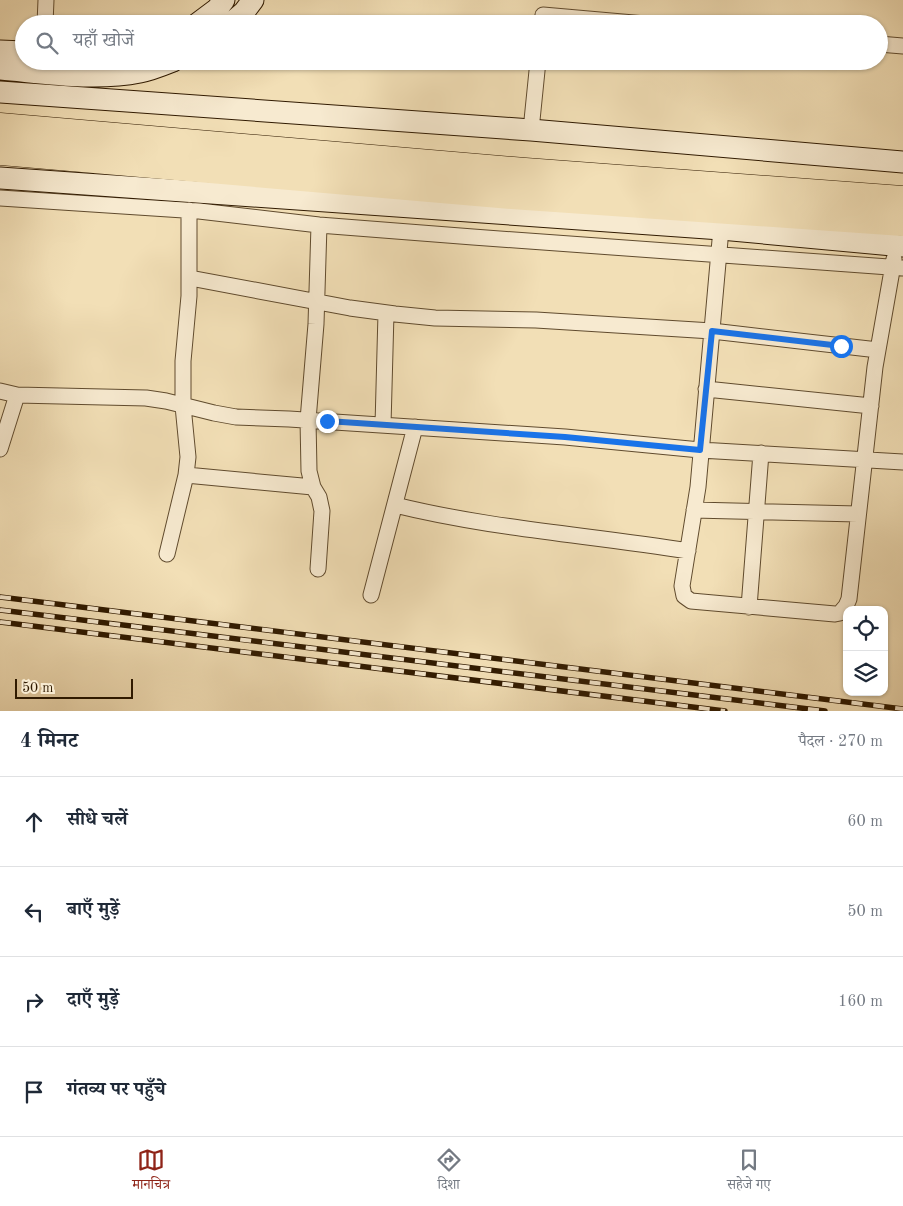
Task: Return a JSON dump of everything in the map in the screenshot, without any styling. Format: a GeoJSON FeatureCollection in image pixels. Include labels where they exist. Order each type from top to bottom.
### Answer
{"type":"FeatureCollection","features":[{"type":"Feature","properties":{"kind":"highway"},"geometry":{"type":"LineString","coordinates":[[0,127],[515,171],[903,200]]}},
{"type":"Feature","properties":{"kind":"highway"},"geometry":{"type":"LineString","coordinates":[[0,151],[512,195],[901,238]]}},
{"type":"Feature","properties":{"kind":"street"},"geometry":{"type":"LineString","coordinates":[[45,15],[46,0]]}},
{"type":"Feature","properties":{"kind":"street"},"geometry":{"type":"LineString","coordinates":[[209,15],[224,0]]}},
{"type":"Feature","properties":{"kind":"street"},"geometry":{"type":"LineString","coordinates":[[240,15],[253,0]]}},
{"type":"Feature","properties":{"kind":"street"},"geometry":{"type":"LineString","coordinates":[[543,13],[562,15]]}},
{"type":"Feature","properties":{"kind":"street"},"geometry":{"type":"LineString","coordinates":[[888,45],[903,46]]}},
{"type":"Feature","properties":{"kind":"street"},"geometry":{"type":"LineString","coordinates":[[0,51],[15,52]]}},
{"type":"Feature","properties":{"kind":"street"},"geometry":{"type":"LineString","coordinates":[[0,69],[15,70]]}},
{"type":"Feature","properties":{"kind":"street"},"geometry":{"type":"LineString","coordinates":[[15,70],[122,75],[148,70]]}},
{"type":"Feature","properties":{"kind":"street"},"geometry":{"type":"LineString","coordinates":[[531,130],[537,70]]}},
{"type":"Feature","properties":{"kind":"street"},"geometry":{"type":"LineString","coordinates":[[0,92],[531,130],[903,162]]}},
{"type":"Feature","properties":{"kind":"street"},"geometry":{"type":"LineString","coordinates":[[0,178],[721,229],[901,238],[898,267],[878,350],[848,599],[846,606],[840,613],[698,602],[686,599],[684,596],[682,586],[694,510],[721,229]]}},
{"type":"Feature","properties":{"kind":"street"},"geometry":{"type":"LineString","coordinates":[[0,198],[189,210],[319,225],[898,267]]}},
{"type":"Feature","properties":{"kind":"street"},"geometry":{"type":"LineString","coordinates":[[167,554],[186,475],[188,456],[183,406],[183,361],[190,278],[189,210]]}},
{"type":"Feature","properties":{"kind":"street"},"geometry":{"type":"LineString","coordinates":[[318,569],[322,511],[309,471],[308,420],[316,324],[319,225]]}},
{"type":"Feature","properties":{"kind":"street"},"geometry":{"type":"LineString","coordinates":[[190,278],[386,313],[434,318],[536,320],[712,331],[878,350]]}},
{"type":"Feature","properties":{"kind":"street"},"geometry":{"type":"LineString","coordinates":[[383,425],[386,313]]}},
{"type":"Feature","properties":{"kind":"street"},"geometry":{"type":"LineString","coordinates":[[706,389],[871,406]]}},
{"type":"Feature","properties":{"kind":"street"},"geometry":{"type":"LineString","coordinates":[[0,391],[17,395],[123,396],[166,401],[236,416],[565,437],[700,450],[866,458],[903,462]]}},
{"type":"Feature","properties":{"kind":"street"},"geometry":{"type":"LineString","coordinates":[[0,449],[17,395]]}},
{"type":"Feature","properties":{"kind":"street"},"geometry":{"type":"LineString","coordinates":[[371,595],[415,427]]}},
{"type":"Feature","properties":{"kind":"street"},"geometry":{"type":"LineString","coordinates":[[749,607],[761,453]]}},
{"type":"Feature","properties":{"kind":"street"},"geometry":{"type":"LineString","coordinates":[[186,475],[313,487]]}},
{"type":"Feature","properties":{"kind":"street"},"geometry":{"type":"LineString","coordinates":[[395,505],[453,518],[688,551]]}},
{"type":"Feature","properties":{"kind":"street"},"geometry":{"type":"LineString","coordinates":[[694,510],[858,514]]}},
{"type":"Feature","properties":{"kind":"railway"},"geometry":{"type":"LineString","coordinates":[[0,597],[903,709]]}},
{"type":"Feature","properties":{"kind":"railway"},"geometry":{"type":"LineString","coordinates":[[0,610],[825,711]]}},
{"type":"Feature","properties":{"kind":"railway"},"geometry":{"type":"LineString","coordinates":[[0,622],[725,711]]}},
{"type":"Feature","properties":{"kind":"route"},"geometry":{"type":"LineString","coordinates":[[327,421],[565,437],[700,450],[712,331],[841,346]]}}]}
